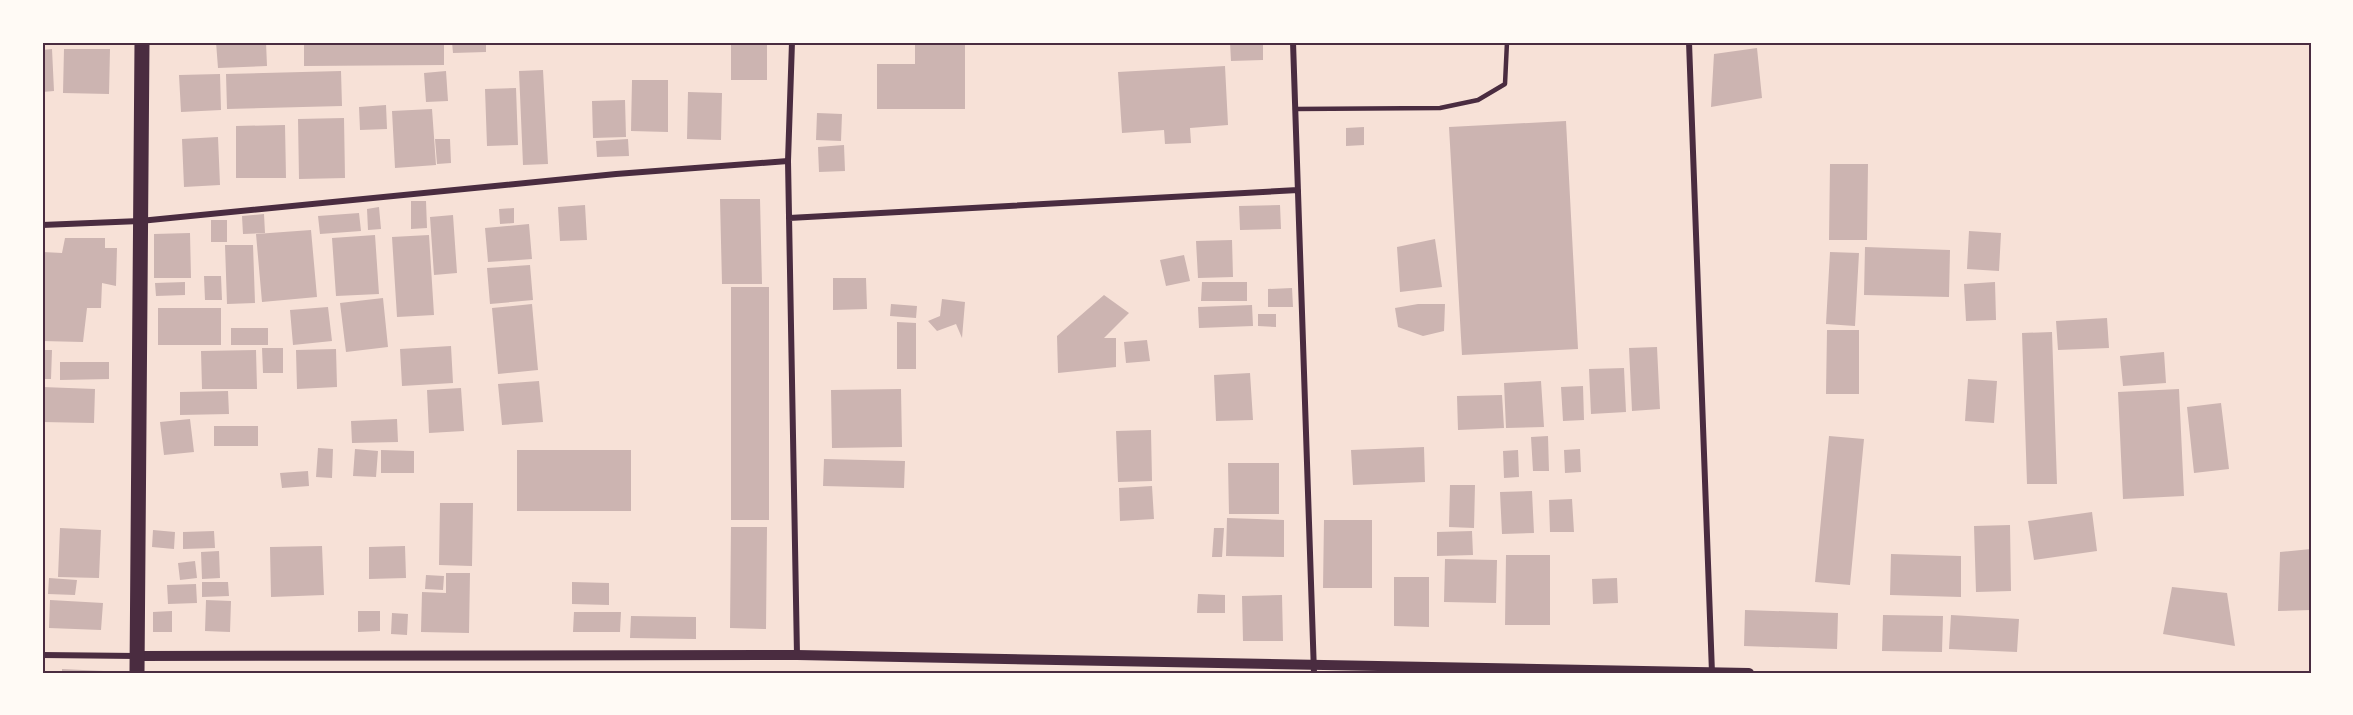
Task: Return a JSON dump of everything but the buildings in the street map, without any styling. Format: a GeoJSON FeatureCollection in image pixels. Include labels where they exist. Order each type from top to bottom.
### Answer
{"type":"FeatureCollection","features":[{"type":"Feature","properties":{"kind":"main road"},"geometry":{"type":"LineString","coordinates":[[137,673],[142,42]]}},
{"type":"Feature","properties":{"kind":"street"},"geometry":{"type":"LineString","coordinates":[[792,42],[788,161],[797,655]]}},
{"type":"Feature","properties":{"kind":"street"},"geometry":{"type":"LineString","coordinates":[[1293,42],[1313,669]]}},
{"type":"Feature","properties":{"kind":"street"},"geometry":{"type":"LineString","coordinates":[[1689,42],[1712,673]]}},
{"type":"Feature","properties":{"kind":"street"},"geometry":{"type":"LineString","coordinates":[[42,225],[140,220],[616,174],[788,161]]}},
{"type":"Feature","properties":{"kind":"street"},"geometry":{"type":"LineString","coordinates":[[789,218],[1298,190]]}},
{"type":"Feature","properties":{"kind":"street"},"geometry":{"type":"LineString","coordinates":[[42,655],[797,655],[1313,669],[1749,673]]}},
{"type":"Feature","properties":{"kind":"lane"},"geometry":{"type":"LineString","coordinates":[[1295,109],[1440,108],[1478,100],[1505,84],[1507,42]]}}]}
